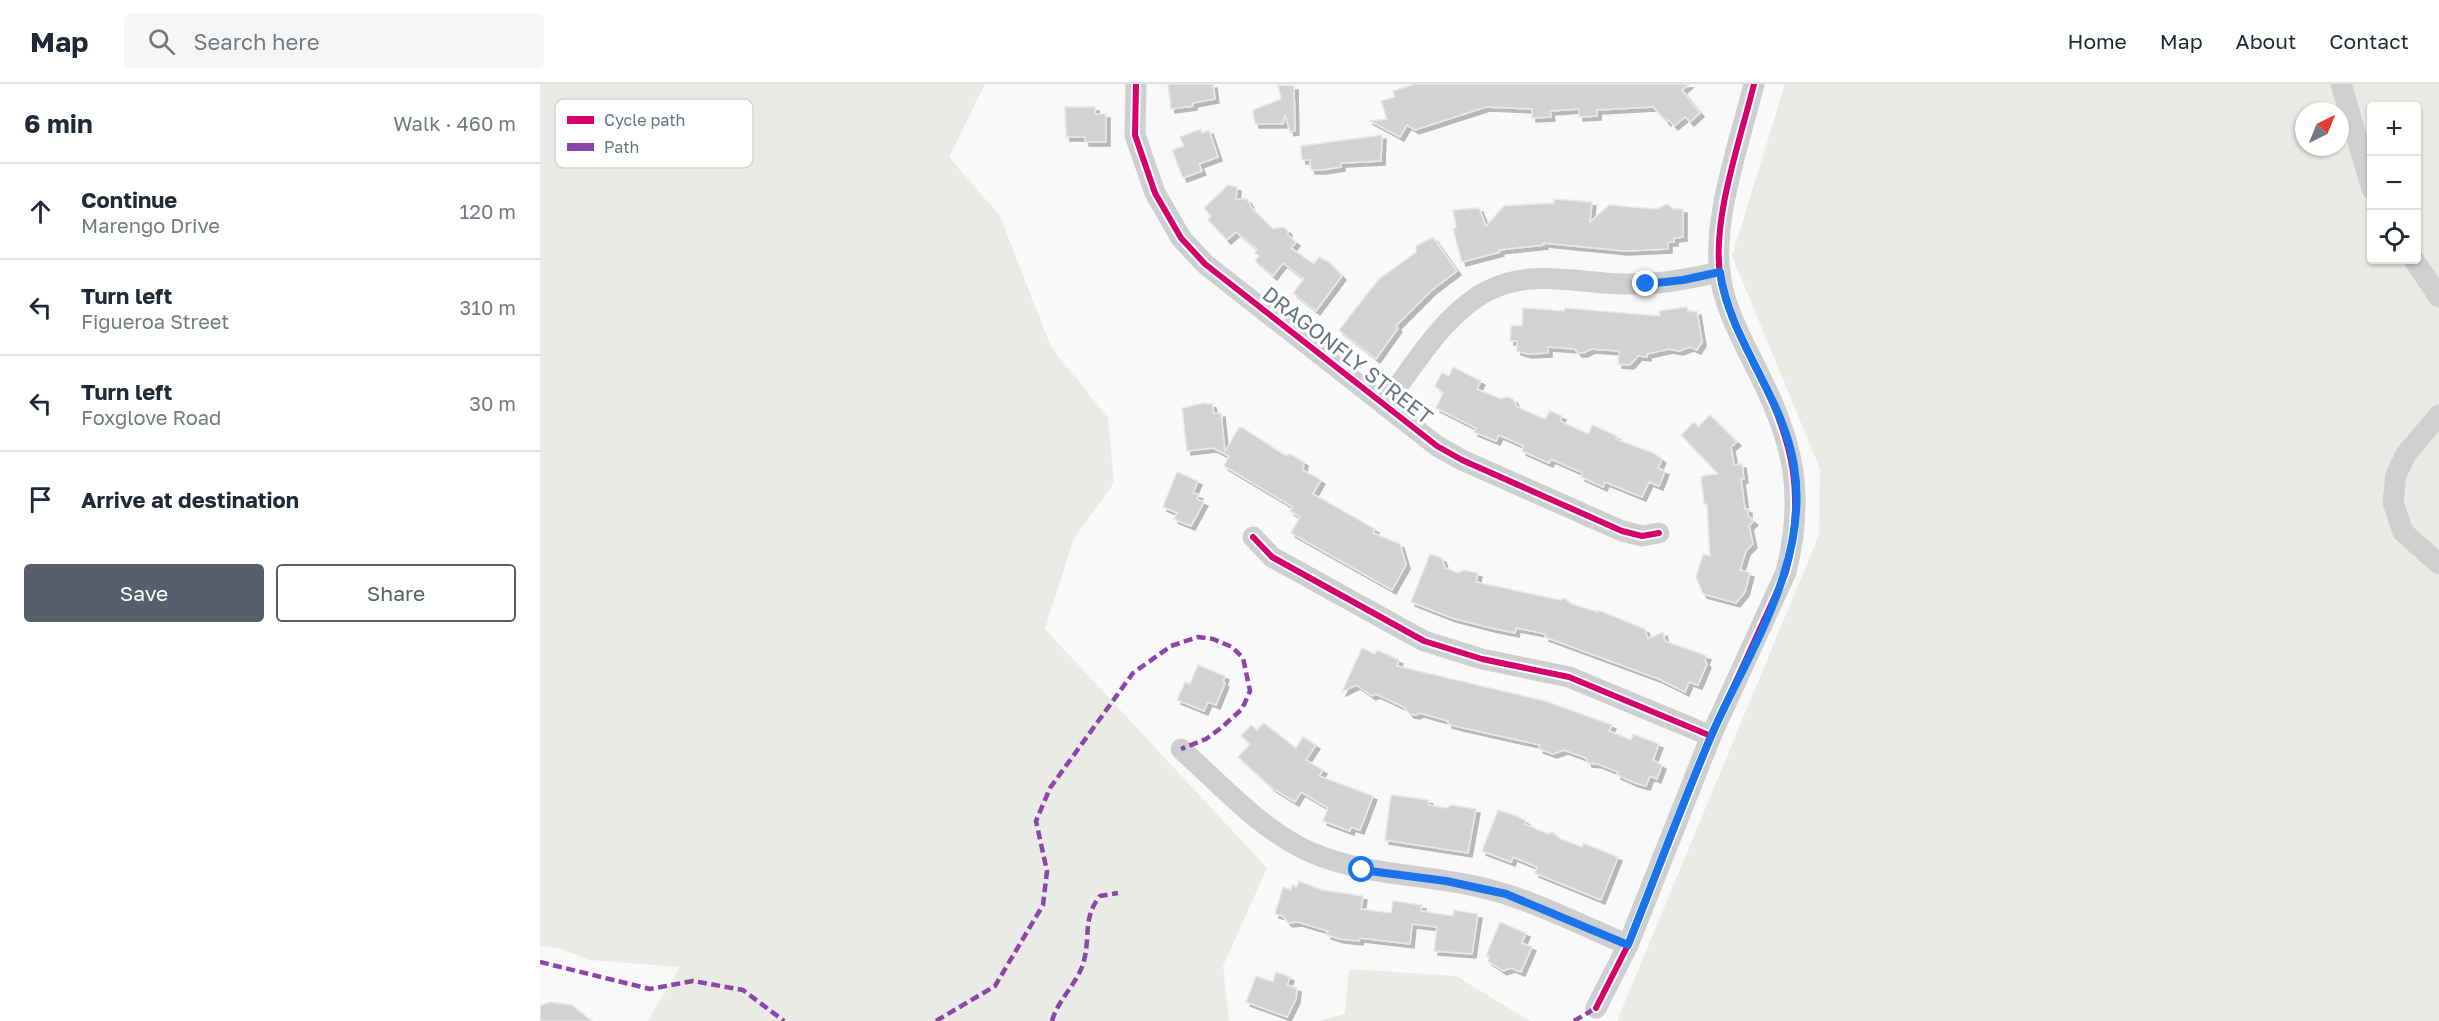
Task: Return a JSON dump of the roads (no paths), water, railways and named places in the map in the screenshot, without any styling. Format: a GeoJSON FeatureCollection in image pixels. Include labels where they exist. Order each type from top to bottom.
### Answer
{"type":"FeatureCollection","features":[{"type":"Feature","properties":{"kind":"street","name":"DRAGONFLY STREET"},"geometry":{"type":"LineString","coordinates":[[1136,84],[1135,135],[1155,193],[1181,238],[1205,264],[1437,446],[1462,460],[1622,531],[1642,536],[1659,533]]}},
{"type":"Feature","properties":{"kind":"street"},"geometry":{"type":"LineString","coordinates":[[1596,1008],[1628,945],[1711,736],[1786,572],[1797,514],[1794,464],[1784,431],[1773,400],[1737,328],[1720,272],[1725,201],[1754,84]]}},
{"type":"Feature","properties":{"kind":"street"},"geometry":{"type":"LineString","coordinates":[[2341,84],[2367,172]]}},
{"type":"Feature","properties":{"kind":"street"},"geometry":{"type":"LineString","coordinates":[[2417,264],[2439,297]]}},
{"type":"Feature","properties":{"kind":"street"},"geometry":{"type":"LineString","coordinates":[[1384,405],[1425,350],[1461,310],[1492,288],[1529,278],[1646,284],[1683,280],[1720,272]]}},
{"type":"Feature","properties":{"kind":"street"},"geometry":{"type":"LineString","coordinates":[[2439,415],[2406,454],[2396,475],[2393,502],[2403,532],[2439,564]]}},
{"type":"Feature","properties":{"kind":"street"},"geometry":{"type":"LineString","coordinates":[[1253,537],[1272,557],[1424,640],[1482,659],[1569,677],[1711,736]]}},
{"type":"Feature","properties":{"kind":"street"},"geometry":{"type":"LineString","coordinates":[[1181,749],[1257,817],[1308,851],[1362,870],[1446,881],[1506,894],[1628,945]]}}]}
